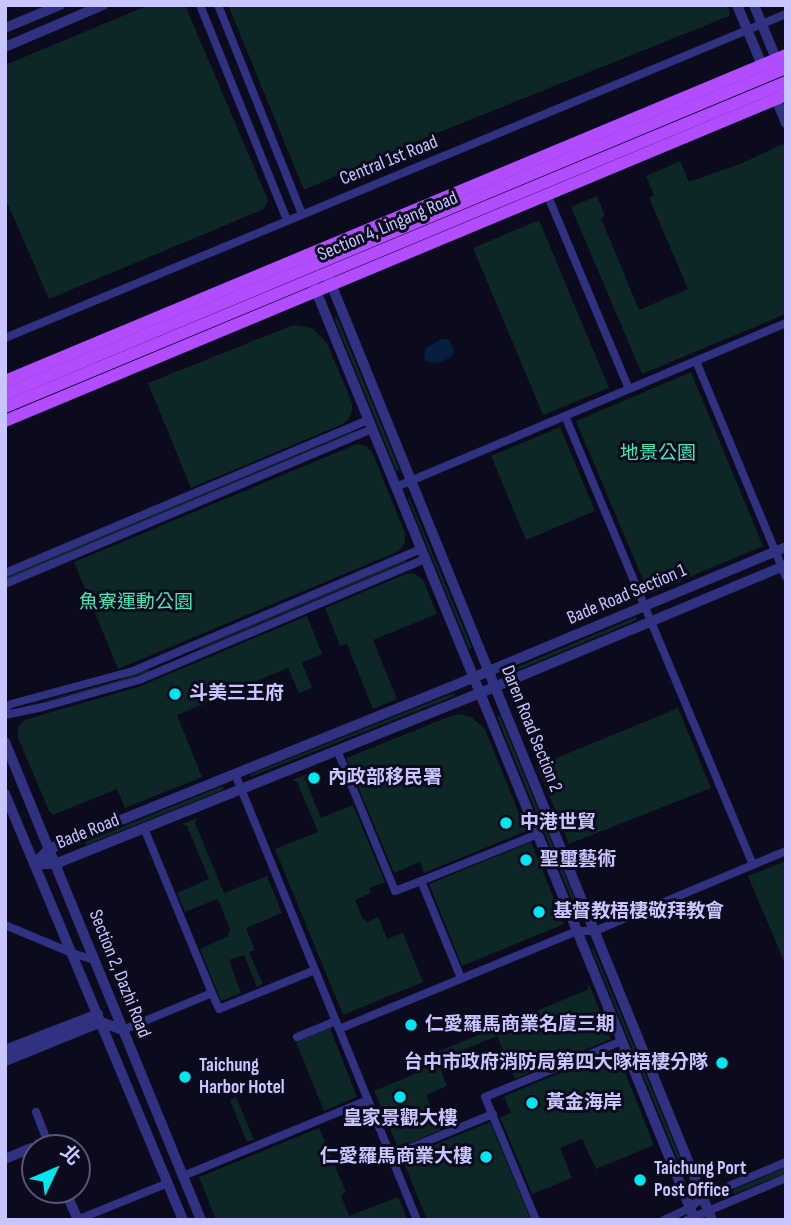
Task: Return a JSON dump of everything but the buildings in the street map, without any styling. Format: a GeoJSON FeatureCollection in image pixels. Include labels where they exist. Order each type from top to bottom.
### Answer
{"type":"FeatureCollection","features":[{"type":"Feature","properties":{"kind":"main road","name":"Section 4, Lingang Road"},"geometry":{"type":"LineString","coordinates":[[324,268],[547,194],[772,85],[783,69]]}},
{"type":"Feature","properties":{"kind":"main road","name":"Section 4, Lingang Road"},"geometry":{"type":"LineString","coordinates":[[5,394],[324,268],[772,85],[783,69]]}},
{"type":"Feature","properties":{"kind":"main road","name":"Section 4, Lingang Road"},"geometry":{"type":"LineString","coordinates":[[5,407],[309,274],[772,85]]}},
{"type":"Feature","properties":{"kind":"main road","name":"Section 4, Lingang Road"},"geometry":{"type":"LineString","coordinates":[[5,381],[309,274]]}},
{"type":"Feature","properties":{"kind":"main road","name":"Section 4, Lingang Road"},"geometry":{"type":"LineString","coordinates":[[5,421],[309,274]]}},
{"type":"Feature","properties":{"kind":"street"},"geometry":{"type":"LineString","coordinates":[[5,28],[60,5]]}},
{"type":"Feature","properties":{"kind":"street"},"geometry":{"type":"LineString","coordinates":[[5,47],[103,5]]}},
{"type":"Feature","properties":{"kind":"street"},"geometry":{"type":"LineString","coordinates":[[200,5],[287,220]]}},
{"type":"Feature","properties":{"kind":"street"},"geometry":{"type":"LineString","coordinates":[[218,5],[302,214]]}},
{"type":"Feature","properties":{"kind":"street"},"geometry":{"type":"LineString","coordinates":[[737,5],[786,123]]}},
{"type":"Feature","properties":{"kind":"street"},"geometry":{"type":"LineString","coordinates":[[754,5],[783,69]]}},
{"type":"Feature","properties":{"kind":"street","name":"Central 1st Road"},"geometry":{"type":"LineString","coordinates":[[5,338],[786,14]]}},
{"type":"Feature","properties":{"kind":"street"},"geometry":{"type":"LineString","coordinates":[[547,194],[629,389]]}},
{"type":"Feature","properties":{"kind":"street","name":"Daren Road Section 2"},"geometry":{"type":"LineString","coordinates":[[324,268],[411,481],[538,834],[692,1216]]}},
{"type":"Feature","properties":{"kind":"street","name":"Daren Road Section 2"},"geometry":{"type":"LineString","coordinates":[[309,274],[423,554],[488,690],[595,931],[711,1215]]}},
{"type":"Feature","properties":{"kind":"street"},"geometry":{"type":"LineString","coordinates":[[396,487],[786,323]]}},
{"type":"Feature","properties":{"kind":"street"},"geometry":{"type":"LineString","coordinates":[[696,361],[780,549],[784,570]]}},
{"type":"Feature","properties":{"kind":"street"},"geometry":{"type":"LineString","coordinates":[[565,416],[753,865]]}},
{"type":"Feature","properties":{"kind":"street"},"geometry":{"type":"LineString","coordinates":[[5,573],[370,425]]}},
{"type":"Feature","properties":{"kind":"street"},"geometry":{"type":"LineString","coordinates":[[5,584],[370,425]]}},
{"type":"Feature","properties":{"kind":"street","name":"Bade Road Section 1"},"geometry":{"type":"LineString","coordinates":[[481,675],[780,549]]}},
{"type":"Feature","properties":{"kind":"street"},"geometry":{"type":"LineString","coordinates":[[5,708],[11,704],[133,671],[423,554]]}},
{"type":"Feature","properties":{"kind":"street"},"geometry":{"type":"LineString","coordinates":[[5,715],[139,680],[423,554]]}},
{"type":"Feature","properties":{"kind":"street","name":"Bade Road Section 1"},"geometry":{"type":"LineString","coordinates":[[488,690],[718,593],[784,570]]}},
{"type":"Feature","properties":{"kind":"street"},"geometry":{"type":"LineString","coordinates":[[712,578],[718,593]]}},
{"type":"Feature","properties":{"kind":"street","name":"Bade Road"},"geometry":{"type":"LineString","coordinates":[[34,864],[49,849],[481,675]]}},
{"type":"Feature","properties":{"kind":"street","name":"Bade Road"},"geometry":{"type":"LineString","coordinates":[[34,864],[55,864],[488,690]]}},
{"type":"Feature","properties":{"kind":"street","name":"Section 2, Dazhi Road"},"geometry":{"type":"LineString","coordinates":[[5,742],[201,1220]]}},
{"type":"Feature","properties":{"kind":"street"},"geometry":{"type":"LineString","coordinates":[[337,750],[396,891],[538,834]]}},
{"type":"Feature","properties":{"kind":"street"},"geometry":{"type":"LineString","coordinates":[[235,774],[417,1220]]}},
{"type":"Feature","properties":{"kind":"street","name":"Section 2, Dazhi Road"},"geometry":{"type":"LineString","coordinates":[[5,794],[183,1220]]}},
{"type":"Feature","properties":{"kind":"street"},"geometry":{"type":"LineString","coordinates":[[144,828],[219,1009],[315,970]]}},
{"type":"Feature","properties":{"kind":"street"},"geometry":{"type":"LineString","coordinates":[[297,1037],[338,1025],[577,931],[595,931],[786,851]]}},
{"type":"Feature","properties":{"kind":"street"},"geometry":{"type":"LineString","coordinates":[[421,881],[461,978]]}},
{"type":"Feature","properties":{"kind":"street"},"geometry":{"type":"LineString","coordinates":[[5,925],[94,960]]}},
{"type":"Feature","properties":{"kind":"street"},"geometry":{"type":"LineString","coordinates":[[5,1050],[100,1018],[123,1030],[212,993]]}},
{"type":"Feature","properties":{"kind":"street"},"geometry":{"type":"LineString","coordinates":[[5,1061],[100,1018]]}},
{"type":"Feature","properties":{"kind":"street"},"geometry":{"type":"LineString","coordinates":[[536,1220],[485,1097],[622,1041]]}},
{"type":"Feature","properties":{"kind":"street"},"geometry":{"type":"LineString","coordinates":[[183,1176],[368,1100]]}},
{"type":"Feature","properties":{"kind":"street"},"geometry":{"type":"LineString","coordinates":[[36,1112],[45,1134]]}},
{"type":"Feature","properties":{"kind":"street"},"geometry":{"type":"LineString","coordinates":[[391,1156],[493,1114]]}},
{"type":"Feature","properties":{"kind":"street"},"geometry":{"type":"LineString","coordinates":[[692,1216],[703,1197],[786,1162]]}},
{"type":"Feature","properties":{"kind":"street"},"geometry":{"type":"LineString","coordinates":[[664,1220],[711,1215],[786,1178]]}},
{"type":"Feature","properties":{"kind":"street"},"geometry":{"type":"LineString","coordinates":[[78,1220],[168,1183]]}},
{"type":"Feature","properties":{"kind":"green space"},"geometry":{"type":"Polygon","coordinates":[[[149,5],[185,5],[268,200],[264,209],[49,299],[5,198],[5,65],[149,5]]]}},
{"type":"Feature","properties":{"kind":"green space"},"geometry":{"type":"Polygon","coordinates":[[[228,5],[727,5],[730,12],[729,16],[427,137],[304,190],[228,5]]]}},
{"type":"Feature","properties":{"kind":"green space"},"geometry":{"type":"Polygon","coordinates":[[[783,144],[786,148],[786,314],[642,374],[571,207],[597,196],[605,216],[601,218],[639,310],[688,289],[649,198],[654,195],[646,176],[680,161],[689,182],[742,163],[783,144]]]}},
{"type":"Feature","properties":{"kind":"green space"},"geometry":{"type":"Polygon","coordinates":[[[539,220],[609,388],[543,415],[473,248],[539,220]]]}},
{"type":"Feature","properties":{"kind":"green space"},"geometry":{"type":"Polygon","coordinates":[[[337,317],[399,468],[398,471],[334,318],[337,317]]]}},
{"type":"Feature","properties":{"kind":"green space"},"geometry":{"type":"Polygon","coordinates":[[[293,325],[312,328],[327,343],[352,403],[349,418],[343,424],[191,488],[148,383],[293,325]]]}},
{"type":"Feature","properties":{"kind":"green space","name":"地景公園"},"geometry":{"type":"Polygon","coordinates":[[[691,372],[763,546],[649,594],[576,421],[691,372]]]}},
{"type":"Feature","properties":{"kind":"green space"},"geometry":{"type":"Polygon","coordinates":[[[560,427],[595,511],[526,540],[491,456],[560,427]]]}},
{"type":"Feature","properties":{"kind":"green space"},"geometry":{"type":"Polygon","coordinates":[[[354,432],[5,580],[5,577],[354,432]]]}},
{"type":"Feature","properties":{"kind":"green space","name":"魚寮運動公園"},"geometry":{"type":"Polygon","coordinates":[[[357,444],[366,446],[372,452],[405,533],[405,543],[399,551],[118,669],[74,562],[357,444]]]}},
{"type":"Feature","properties":{"kind":"green space"},"geometry":{"type":"Polygon","coordinates":[[[409,497],[472,648],[469,649],[409,497]]]}},
{"type":"Feature","properties":{"kind":"green space"},"geometry":{"type":"Polygon","coordinates":[[[405,560],[406,562],[200,649],[201,647],[405,560]]]}},
{"type":"Feature","properties":{"kind":"green space"},"geometry":{"type":"Polygon","coordinates":[[[406,574],[415,574],[423,580],[437,614],[373,640],[397,699],[373,709],[347,644],[340,646],[325,608],[406,574]]]}},
{"type":"Feature","properties":{"kind":"green space"},"geometry":{"type":"Polygon","coordinates":[[[307,616],[322,654],[302,663],[312,688],[299,693],[288,668],[177,715],[202,777],[125,808],[117,789],[53,815],[49,811],[18,738],[18,727],[24,720],[138,687],[307,616]]]}},
{"type":"Feature","properties":{"kind":"green space"},"geometry":{"type":"Polygon","coordinates":[[[636,617],[637,620],[516,671],[515,668],[636,617]]]}},
{"type":"Feature","properties":{"kind":"green space"},"geometry":{"type":"Polygon","coordinates":[[[149,669],[150,671],[114,684],[15,709],[116,681],[149,669]]]}},
{"type":"Feature","properties":{"kind":"green space"},"geometry":{"type":"Polygon","coordinates":[[[453,693],[455,696],[250,777],[251,774],[453,693]]]}},
{"type":"Feature","properties":{"kind":"green space"},"geometry":{"type":"Polygon","coordinates":[[[678,708],[711,788],[569,844],[537,766],[678,708]]]}},
{"type":"Feature","properties":{"kind":"green space"},"geometry":{"type":"Polygon","coordinates":[[[459,714],[471,717],[485,729],[526,831],[424,873],[420,862],[394,873],[346,758],[459,714]]]}},
{"type":"Feature","properties":{"kind":"green space"},"geometry":{"type":"Polygon","coordinates":[[[500,716],[583,919],[582,921],[497,717],[500,716]]]}},
{"type":"Feature","properties":{"kind":"green space"},"geometry":{"type":"Polygon","coordinates":[[[307,774],[305,779],[321,818],[353,805],[385,882],[369,888],[371,893],[355,900],[363,919],[368,922],[378,917],[387,939],[403,933],[423,982],[343,1015],[275,849],[318,832],[297,782],[292,780],[307,774]]]}},
{"type":"Feature","properties":{"kind":"green space"},"geometry":{"type":"Polygon","coordinates":[[[222,786],[223,790],[86,845],[85,842],[222,786]]]}},
{"type":"Feature","properties":{"kind":"green space"},"geometry":{"type":"Polygon","coordinates":[[[197,818],[195,823],[224,893],[267,876],[282,913],[246,928],[255,950],[249,952],[263,984],[257,987],[244,955],[229,960],[241,993],[221,1001],[200,949],[228,936],[230,930],[220,904],[217,899],[185,912],[177,893],[209,879],[187,826],[182,824],[197,818]]]}},
{"type":"Feature","properties":{"kind":"green space"},"geometry":{"type":"Polygon","coordinates":[[[531,842],[564,924],[462,966],[429,884],[531,842]]]}},
{"type":"Feature","properties":{"kind":"green space"},"geometry":{"type":"Polygon","coordinates":[[[786,861],[786,966],[748,876],[786,861]]]}},
{"type":"Feature","properties":{"kind":"green space"},"geometry":{"type":"Polygon","coordinates":[[[593,947],[686,1172],[683,1173],[593,947]]]}},
{"type":"Feature","properties":{"kind":"green space"},"geometry":{"type":"Polygon","coordinates":[[[589,984],[611,1039],[515,1079],[497,1036],[441,1059],[439,1065],[447,1086],[426,1095],[441,1130],[398,1148],[374,1091],[417,1073],[413,1062],[587,990],[589,984]]]}},
{"type":"Feature","properties":{"kind":"green space"},"geometry":{"type":"Polygon","coordinates":[[[330,1028],[357,1097],[324,1111],[296,1042],[330,1028]]]}},
{"type":"Feature","properties":{"kind":"green space"},"geometry":{"type":"Polygon","coordinates":[[[616,1050],[654,1145],[596,1169],[582,1139],[560,1148],[572,1178],[532,1194],[500,1117],[511,1113],[504,1096],[616,1050]]]}},
{"type":"Feature","properties":{"kind":"green space"},"geometry":{"type":"Polygon","coordinates":[[[236,1097],[254,1140],[247,1142],[230,1100],[236,1097]]]}},
{"type":"Feature","properties":{"kind":"green space"},"geometry":{"type":"Polygon","coordinates":[[[490,1122],[531,1220],[427,1220],[402,1158],[490,1122]]]}},
{"type":"Feature","properties":{"kind":"green space"},"geometry":{"type":"Polygon","coordinates":[[[319,1128],[346,1192],[341,1195],[349,1216],[398,1197],[407,1218],[216,1220],[199,1177],[319,1128]]]}},
{"type":"Feature","properties":{"kind":"green space"},"geometry":{"type":"Polygon","coordinates":[[[786,1167],[786,1173],[734,1194],[733,1190],[786,1167]]]}},
{"type":"Feature","properties":{"kind":"water"},"geometry":{"type":"Polygon","coordinates":[[[442,339],[451,340],[454,350],[452,356],[440,363],[425,361],[424,353],[427,347],[442,339]]]}},
{"type":"Feature","properties":{"kind":"place","name":"斗美三王府"},"geometry":{"type":"Point","coordinates":[175,694]}},
{"type":"Feature","properties":{"kind":"place","name":"內政部移民署"},"geometry":{"type":"Point","coordinates":[314,778]}},
{"type":"Feature","properties":{"kind":"place","name":"中港世貿"},"geometry":{"type":"Point","coordinates":[506,823]}},
{"type":"Feature","properties":{"kind":"place","name":"聖璽藝術"},"geometry":{"type":"Point","coordinates":[526,860]}},
{"type":"Feature","properties":{"kind":"place","name":"基督教梧棲敬拜教會"},"geometry":{"type":"Point","coordinates":[539,912]}},
{"type":"Feature","properties":{"kind":"place","name":"仁愛羅馬商業名廈三期"},"geometry":{"type":"Point","coordinates":[411,1025]}},
{"type":"Feature","properties":{"kind":"place","name":"台中市政府消防局第四大隊梧棲分隊"},"geometry":{"type":"Point","coordinates":[722,1063]}},
{"type":"Feature","properties":{"kind":"place","name":"Taichung Harbor Hotel"},"geometry":{"type":"Point","coordinates":[185,1077]}},
{"type":"Feature","properties":{"kind":"place","name":"皇家景觀大樓"},"geometry":{"type":"Point","coordinates":[400,1097]}},
{"type":"Feature","properties":{"kind":"place","name":"黃金海岸"},"geometry":{"type":"Point","coordinates":[532,1103]}},
{"type":"Feature","properties":{"kind":"place","name":"仁愛羅馬商業大樓"},"geometry":{"type":"Point","coordinates":[486,1157]}},
{"type":"Feature","properties":{"kind":"place","name":"Taichung Port Post Office"},"geometry":{"type":"Point","coordinates":[640,1180]}}]}
